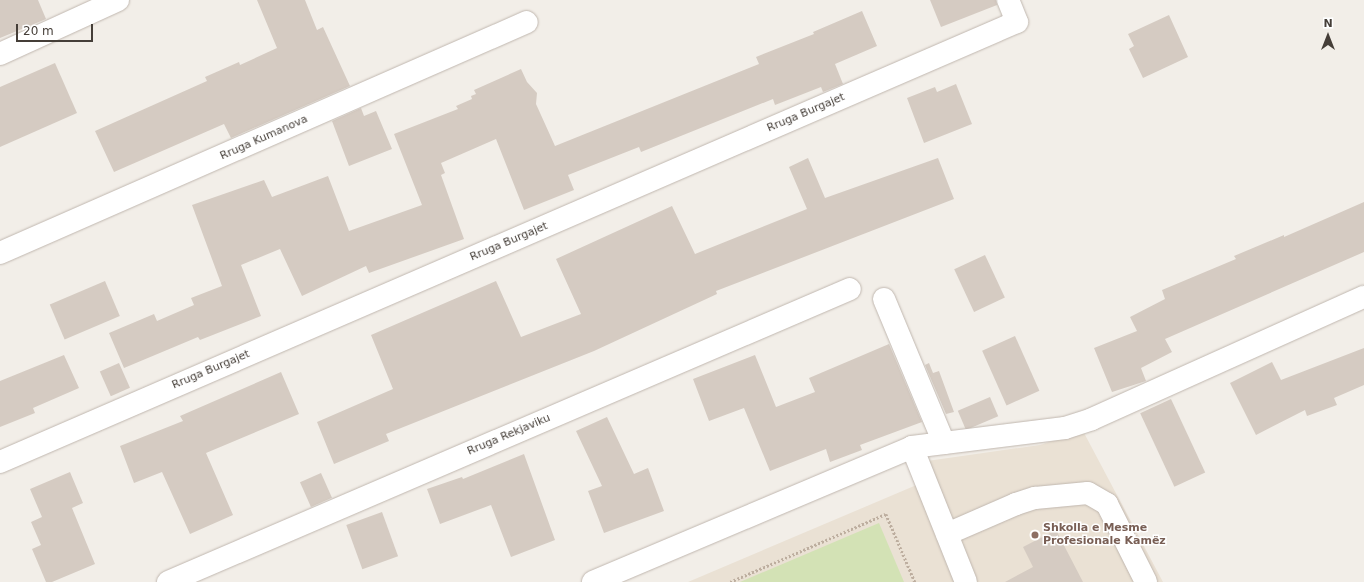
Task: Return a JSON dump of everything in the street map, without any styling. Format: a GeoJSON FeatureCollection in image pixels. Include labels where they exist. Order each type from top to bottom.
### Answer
{"type":"FeatureCollection","features":[{"type":"Feature","properties":{"kind":"street"},"geometry":{"type":"LineString","coordinates":[[0,54],[118,0]]}},
{"type":"Feature","properties":{"kind":"street","name":"Rruga Burgajet"},"geometry":{"type":"LineString","coordinates":[[0,462],[1018,22],[1008,0]]}},
{"type":"Feature","properties":{"kind":"street","name":"Rruga Kumanova"},"geometry":{"type":"LineString","coordinates":[[0,253],[527,22]]}},
{"type":"Feature","properties":{"kind":"street","name":"Rruga Rekjaviku"},"geometry":{"type":"LineString","coordinates":[[168,582],[850,289]]}},
{"type":"Feature","properties":{"kind":"street"},"geometry":{"type":"LineString","coordinates":[[593,582],[912,447],[1065,428],[1092,419],[1364,297]]}},
{"type":"Feature","properties":{"kind":"street"},"geometry":{"type":"LineString","coordinates":[[884,299],[944,443]]}},
{"type":"Feature","properties":{"kind":"street"},"geometry":{"type":"LineString","coordinates":[[912,447],[966,582]]}},
{"type":"Feature","properties":{"kind":"street"},"geometry":{"type":"LineString","coordinates":[[947,534],[1028,500],[1058,494],[1088,493],[1107,504],[1146,582]]}},
{"type":"Feature","properties":{"kind":"path"},"geometry":{"type":"LineString","coordinates":[[730,582],[886,514],[915,582]]}},
{"type":"Feature","properties":{"kind":"shaded area","name":"Shkolla e Mesme Profesionale Kamëz"},"geometry":{"type":"Polygon","coordinates":[[[1083,431],[1163,582],[688,582],[933,478],[927,461],[1040,445],[1083,431]]]}},
{"type":"Feature","properties":{"kind":"green space"},"geometry":{"type":"Polygon","coordinates":[[[879,523],[904,582],[740,582],[879,523]]]}},
{"type":"Feature","properties":{"kind":"building"},"geometry":{"type":"Polygon","coordinates":[[[0,0],[38,0],[46,19],[0,38],[0,0]]]}},
{"type":"Feature","properties":{"kind":"building"},"geometry":{"type":"Polygon","coordinates":[[[257,0],[305,0],[317,30],[323,27],[350,86],[231,138],[224,124],[114,172],[95,131],[207,81],[205,77],[239,62],[240,65],[277,48],[257,0]]]}},
{"type":"Feature","properties":{"kind":"building"},"geometry":{"type":"Polygon","coordinates":[[[930,0],[996,0],[997,5],[941,27],[930,0]]]}},
{"type":"Feature","properties":{"kind":"building"},"geometry":{"type":"Polygon","coordinates":[[[862,11],[877,46],[835,64],[843,84],[823,92],[821,87],[775,105],[773,99],[641,152],[639,147],[568,175],[574,190],[524,210],[496,139],[441,163],[445,173],[441,175],[464,239],[369,273],[366,266],[302,296],[280,249],[241,265],[261,316],[200,340],[198,337],[124,368],[109,333],[154,314],[157,321],[194,305],[191,298],[222,286],[192,205],[264,180],[272,197],[328,176],[349,231],[422,205],[394,134],[458,109],[456,106],[472,99],[471,96],[476,94],[474,90],[521,69],[527,82],[537,93],[536,104],[555,146],[759,64],[756,57],[814,34],[813,32],[862,11]]]}},
{"type":"Feature","properties":{"kind":"building"},"geometry":{"type":"Polygon","coordinates":[[[1169,15],[1188,57],[1143,78],[1129,49],[1134,46],[1128,34],[1169,15]]]}},
{"type":"Feature","properties":{"kind":"building"},"geometry":{"type":"Polygon","coordinates":[[[55,63],[77,113],[0,147],[0,87],[55,63]]]}},
{"type":"Feature","properties":{"kind":"building"},"geometry":{"type":"Polygon","coordinates":[[[956,84],[972,124],[924,143],[907,98],[935,87],[937,92],[956,84]]]}},
{"type":"Feature","properties":{"kind":"building"},"geometry":{"type":"Polygon","coordinates":[[[361,108],[364,116],[376,111],[392,149],[349,166],[332,121],[361,108]]]}},
{"type":"Feature","properties":{"kind":"building"},"geometry":{"type":"Polygon","coordinates":[[[808,158],[825,198],[938,158],[954,199],[716,291],[717,294],[594,351],[386,434],[389,441],[334,464],[317,422],[393,389],[371,335],[496,281],[521,337],[581,314],[556,259],[672,206],[695,254],[807,209],[789,167],[808,158]]]}},
{"type":"Feature","properties":{"kind":"building"},"geometry":{"type":"Polygon","coordinates":[[[1364,202],[1364,252],[1165,339],[1172,352],[1141,368],[1146,381],[1112,392],[1094,348],[1137,331],[1130,317],[1165,299],[1162,290],[1236,259],[1234,256],[1284,235],[1284,237],[1364,202]]]}},
{"type":"Feature","properties":{"kind":"building"},"geometry":{"type":"Polygon","coordinates":[[[985,255],[1005,298],[974,312],[954,269],[985,255]]]}},
{"type":"Feature","properties":{"kind":"building"},"geometry":{"type":"Polygon","coordinates":[[[105,281],[120,316],[65,339],[50,304],[105,281]]]}},
{"type":"Feature","properties":{"kind":"building"},"geometry":{"type":"Polygon","coordinates":[[[1015,336],[1039,391],[1007,405],[982,351],[1015,336]]]}},
{"type":"Feature","properties":{"kind":"building"},"geometry":{"type":"Polygon","coordinates":[[[889,344],[922,422],[860,445],[862,450],[830,462],[826,449],[770,471],[744,408],[709,421],[693,379],[755,355],[776,407],[815,392],[809,378],[889,344]]]}},
{"type":"Feature","properties":{"kind":"building"},"geometry":{"type":"Polygon","coordinates":[[[1364,348],[1364,385],[1334,398],[1337,405],[1307,416],[1305,410],[1256,435],[1230,383],[1272,362],[1281,380],[1364,348]]]}},
{"type":"Feature","properties":{"kind":"building"},"geometry":{"type":"Polygon","coordinates":[[[64,355],[79,388],[33,408],[35,413],[0,427],[0,381],[64,355]]]}},
{"type":"Feature","properties":{"kind":"building"},"geometry":{"type":"Polygon","coordinates":[[[119,363],[130,388],[111,396],[100,372],[119,363]]]}},
{"type":"Feature","properties":{"kind":"building"},"geometry":{"type":"Polygon","coordinates":[[[929,363],[933,373],[939,371],[954,412],[946,414],[925,365],[929,363]]]}},
{"type":"Feature","properties":{"kind":"building"},"geometry":{"type":"Polygon","coordinates":[[[281,372],[299,414],[206,453],[233,515],[190,534],[162,472],[134,483],[120,446],[183,421],[180,416],[281,372]]]}},
{"type":"Feature","properties":{"kind":"building"},"geometry":{"type":"Polygon","coordinates":[[[990,397],[998,416],[966,430],[958,411],[990,397]]]}},
{"type":"Feature","properties":{"kind":"building"},"geometry":{"type":"Polygon","coordinates":[[[1171,399],[1205,472],[1174,487],[1140,413],[1171,399]]]}},
{"type":"Feature","properties":{"kind":"building"},"geometry":{"type":"Polygon","coordinates":[[[607,417],[634,474],[648,468],[664,511],[604,533],[588,491],[602,486],[576,431],[607,417]]]}},
{"type":"Feature","properties":{"kind":"building"},"geometry":{"type":"Polygon","coordinates":[[[524,454],[555,540],[511,557],[491,505],[440,524],[427,489],[462,477],[463,479],[524,454]]]}},
{"type":"Feature","properties":{"kind":"building"},"geometry":{"type":"Polygon","coordinates":[[[70,472],[83,503],[72,508],[95,564],[52,582],[46,582],[32,549],[41,545],[31,522],[42,517],[30,489],[70,472]]]}},
{"type":"Feature","properties":{"kind":"building"},"geometry":{"type":"Polygon","coordinates":[[[321,473],[332,498],[311,507],[300,482],[321,473]]]}},
{"type":"Feature","properties":{"kind":"building"},"geometry":{"type":"Polygon","coordinates":[[[382,512],[398,556],[362,569],[346,525],[382,512]]]}},
{"type":"Feature","properties":{"kind":"building"},"geometry":{"type":"Polygon","coordinates":[[[1056,530],[1083,582],[1005,582],[1033,567],[1023,547],[1056,530]]]}},
{"type":"Feature","properties":{"kind":"place","name":"Shkolla e Mesme Profesionale Kamëz"},"geometry":{"type":"Point","coordinates":[1035,535]}}]}
